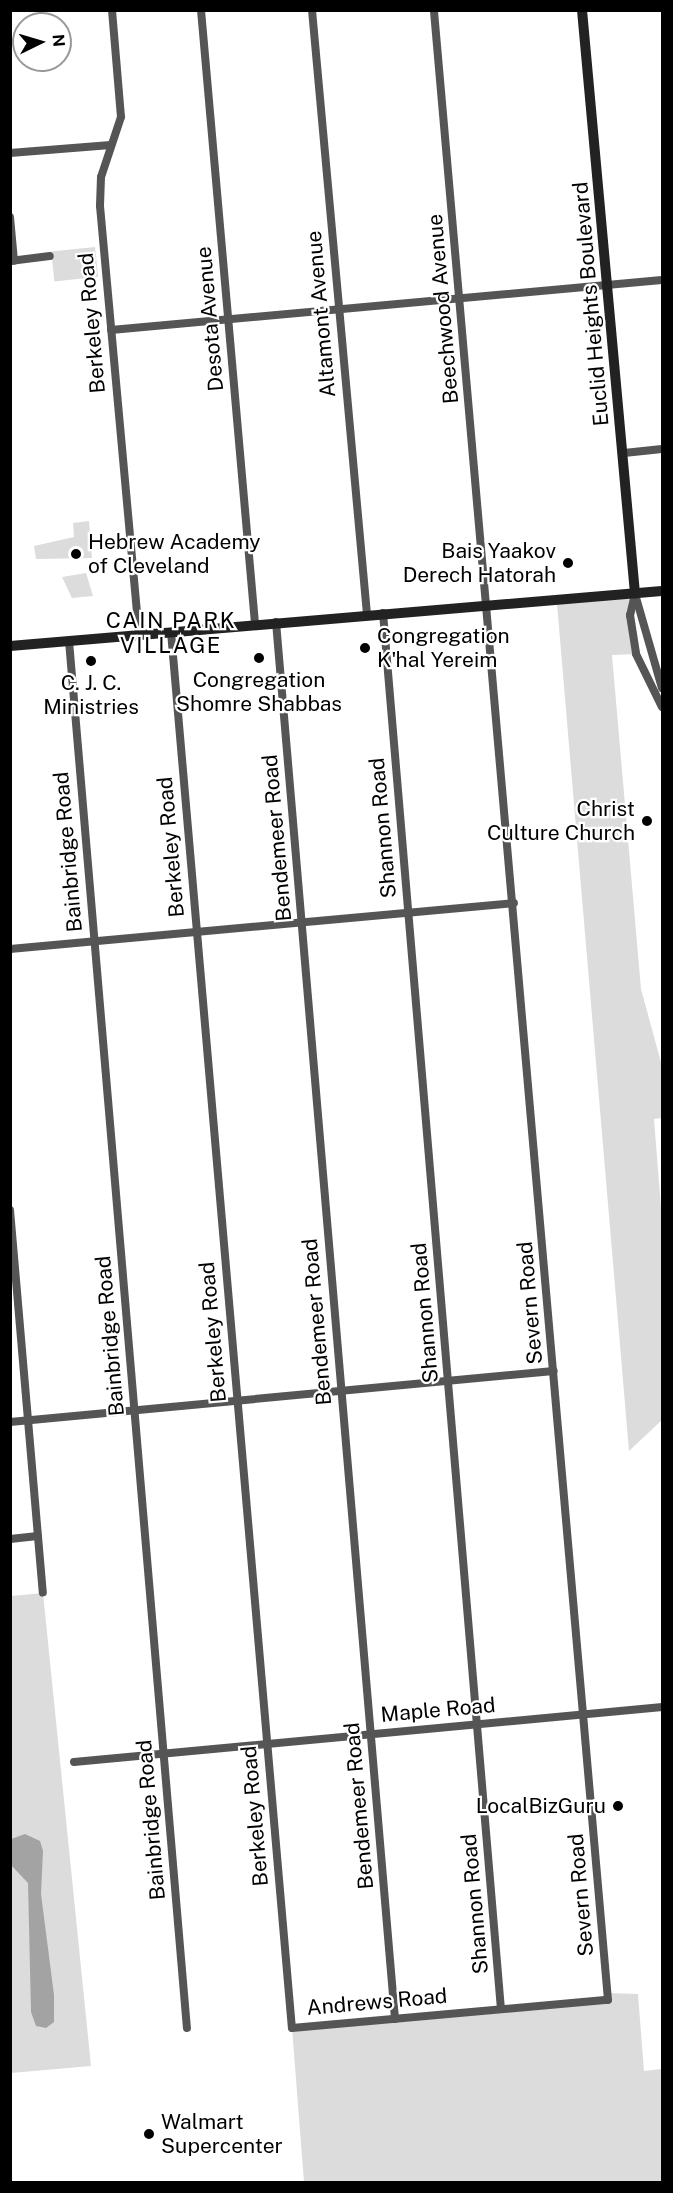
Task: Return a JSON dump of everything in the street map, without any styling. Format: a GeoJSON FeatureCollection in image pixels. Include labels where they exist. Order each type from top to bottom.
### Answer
{"type":"FeatureCollection","features":[{"type":"Feature","properties":{"kind":"main road","name":"Euclid Heights Boulevard"},"geometry":{"type":"LineString","coordinates":[[582,10],[609,285],[635,594]]}},
{"type":"Feature","properties":{"kind":"main road"},"geometry":{"type":"LineString","coordinates":[[10,646],[367,614],[663,591]]}},
{"type":"Feature","properties":{"kind":"street","name":"Berkeley Road"},"geometry":{"type":"LineString","coordinates":[[112,10],[121,117],[101,177],[100,206],[139,634]]}},
{"type":"Feature","properties":{"kind":"street","name":"Desota Avenue"},"geometry":{"type":"LineString","coordinates":[[201,10],[255,624]]}},
{"type":"Feature","properties":{"kind":"street","name":"Altamont Avenue"},"geometry":{"type":"LineString","coordinates":[[312,10],[367,614]]}},
{"type":"Feature","properties":{"kind":"street","name":"Beechwood Avenue"},"geometry":{"type":"LineString","coordinates":[[434,10],[488,604]]}},
{"type":"Feature","properties":{"kind":"street"},"geometry":{"type":"LineString","coordinates":[[10,153],[111,144]]}},
{"type":"Feature","properties":{"kind":"street"},"geometry":{"type":"LineString","coordinates":[[10,217],[12,261],[50,256]]}},
{"type":"Feature","properties":{"kind":"street"},"geometry":{"type":"LineString","coordinates":[[111,330],[663,280]]}},
{"type":"Feature","properties":{"kind":"street"},"geometry":{"type":"LineString","coordinates":[[624,453],[663,449]]}},
{"type":"Feature","properties":{"kind":"street"},"geometry":{"type":"LineString","coordinates":[[635,594],[651,664],[663,688]]}},
{"type":"Feature","properties":{"kind":"street"},"geometry":{"type":"LineString","coordinates":[[635,594],[630,615],[636,654],[663,707]]}},
{"type":"Feature","properties":{"kind":"street","name":"Severn Road"},"geometry":{"type":"LineString","coordinates":[[488,604],[608,2000]]}},
{"type":"Feature","properties":{"kind":"street","name":"Shannon Road"},"geometry":{"type":"LineString","coordinates":[[383,613],[501,2009]]}},
{"type":"Feature","properties":{"kind":"street","name":"Bendemeer Road"},"geometry":{"type":"LineString","coordinates":[[276,622],[395,2019]]}},
{"type":"Feature","properties":{"kind":"street","name":"Berkeley Road"},"geometry":{"type":"LineString","coordinates":[[171,632],[292,2028]]}},
{"type":"Feature","properties":{"kind":"street","name":"Bainbridge Road"},"geometry":{"type":"LineString","coordinates":[[69,641],[187,2028]]}},
{"type":"Feature","properties":{"kind":"street"},"geometry":{"type":"LineString","coordinates":[[10,949],[514,903]]}},
{"type":"Feature","properties":{"kind":"street"},"geometry":{"type":"LineString","coordinates":[[10,1210],[44,1593]]}},
{"type":"Feature","properties":{"kind":"street"},"geometry":{"type":"LineString","coordinates":[[10,1422],[554,1371]]}},
{"type":"Feature","properties":{"kind":"street"},"geometry":{"type":"LineString","coordinates":[[10,1539],[38,1536]]}},
{"type":"Feature","properties":{"kind":"street","name":"Maple Road"},"geometry":{"type":"LineString","coordinates":[[74,1762],[663,1707]]}},
{"type":"Feature","properties":{"kind":"street","name":"Andrews Road"},"geometry":{"type":"LineString","coordinates":[[292,2028],[608,2000]]}},
{"type":"Feature","properties":{"kind":"shaded area"},"geometry":{"type":"Polygon","coordinates":[[[95,247],[98,277],[54,281],[51,252],[95,247]]]}},
{"type":"Feature","properties":{"kind":"shaded area"},"geometry":{"type":"Polygon","coordinates":[[[89,521],[92,558],[36,559],[34,546],[74,537],[73,523],[89,521]]]}},
{"type":"Feature","properties":{"kind":"shaded area"},"geometry":{"type":"Polygon","coordinates":[[[86,573],[93,596],[72,598],[62,577],[86,573]]]}},
{"type":"Feature","properties":{"kind":"shaded area"},"geometry":{"type":"Polygon","coordinates":[[[635,594],[631,609],[636,654],[612,655],[641,989],[662,1066],[662,1118],[654,1119],[662,1221],[662,1420],[629,1451],[557,604],[635,594]]]}},
{"type":"Feature","properties":{"kind":"shaded area"},"geometry":{"type":"Polygon","coordinates":[[[43,1593],[91,2066],[11,2073],[11,1596],[43,1593]]]}},
{"type":"Feature","properties":{"kind":"shaded area"},"geometry":{"type":"Polygon","coordinates":[[[25,1834],[40,1841],[43,1851],[41,1894],[54,1995],[54,2022],[46,2028],[36,2026],[31,2012],[28,1883],[11,1865],[11,1839],[25,1834]]]}},
{"type":"Feature","properties":{"kind":"shaded area"},"geometry":{"type":"Polygon","coordinates":[[[608,1993],[638,1994],[644,2071],[662,2069],[662,2182],[304,2182],[292,2028],[608,2000],[608,1993]]]}},
{"type":"Feature","properties":{"kind":"place","name":"Hebrew Academy of Cleveland"},"geometry":{"type":"Point","coordinates":[76,554]}},
{"type":"Feature","properties":{"kind":"place","name":"Bais Yaakov Derech Hatorah"},"geometry":{"type":"Point","coordinates":[568,563]}},
{"type":"Feature","properties":{"kind":"place","name":"Congregation K'hal Yereim"},"geometry":{"type":"Point","coordinates":[365,648]}},
{"type":"Feature","properties":{"kind":"place","name":"Congregation Shomre Shabbas"},"geometry":{"type":"Point","coordinates":[259,658]}},
{"type":"Feature","properties":{"kind":"place","name":"C. J. C. Ministries"},"geometry":{"type":"Point","coordinates":[91,661]}},
{"type":"Feature","properties":{"kind":"place","name":"Christ Culture Church"},"geometry":{"type":"Point","coordinates":[647,821]}},
{"type":"Feature","properties":{"kind":"place","name":"LocalBizGuru"},"geometry":{"type":"Point","coordinates":[618,1806]}},
{"type":"Feature","properties":{"kind":"place","name":"Walmart Supercenter"},"geometry":{"type":"Point","coordinates":[149,2134]}},
{"type":"Feature","properties":{"kind":"district","name":"CAIN PARK VILLAGE"},"geometry":{"type":"Point","coordinates":[171,632]}}]}
